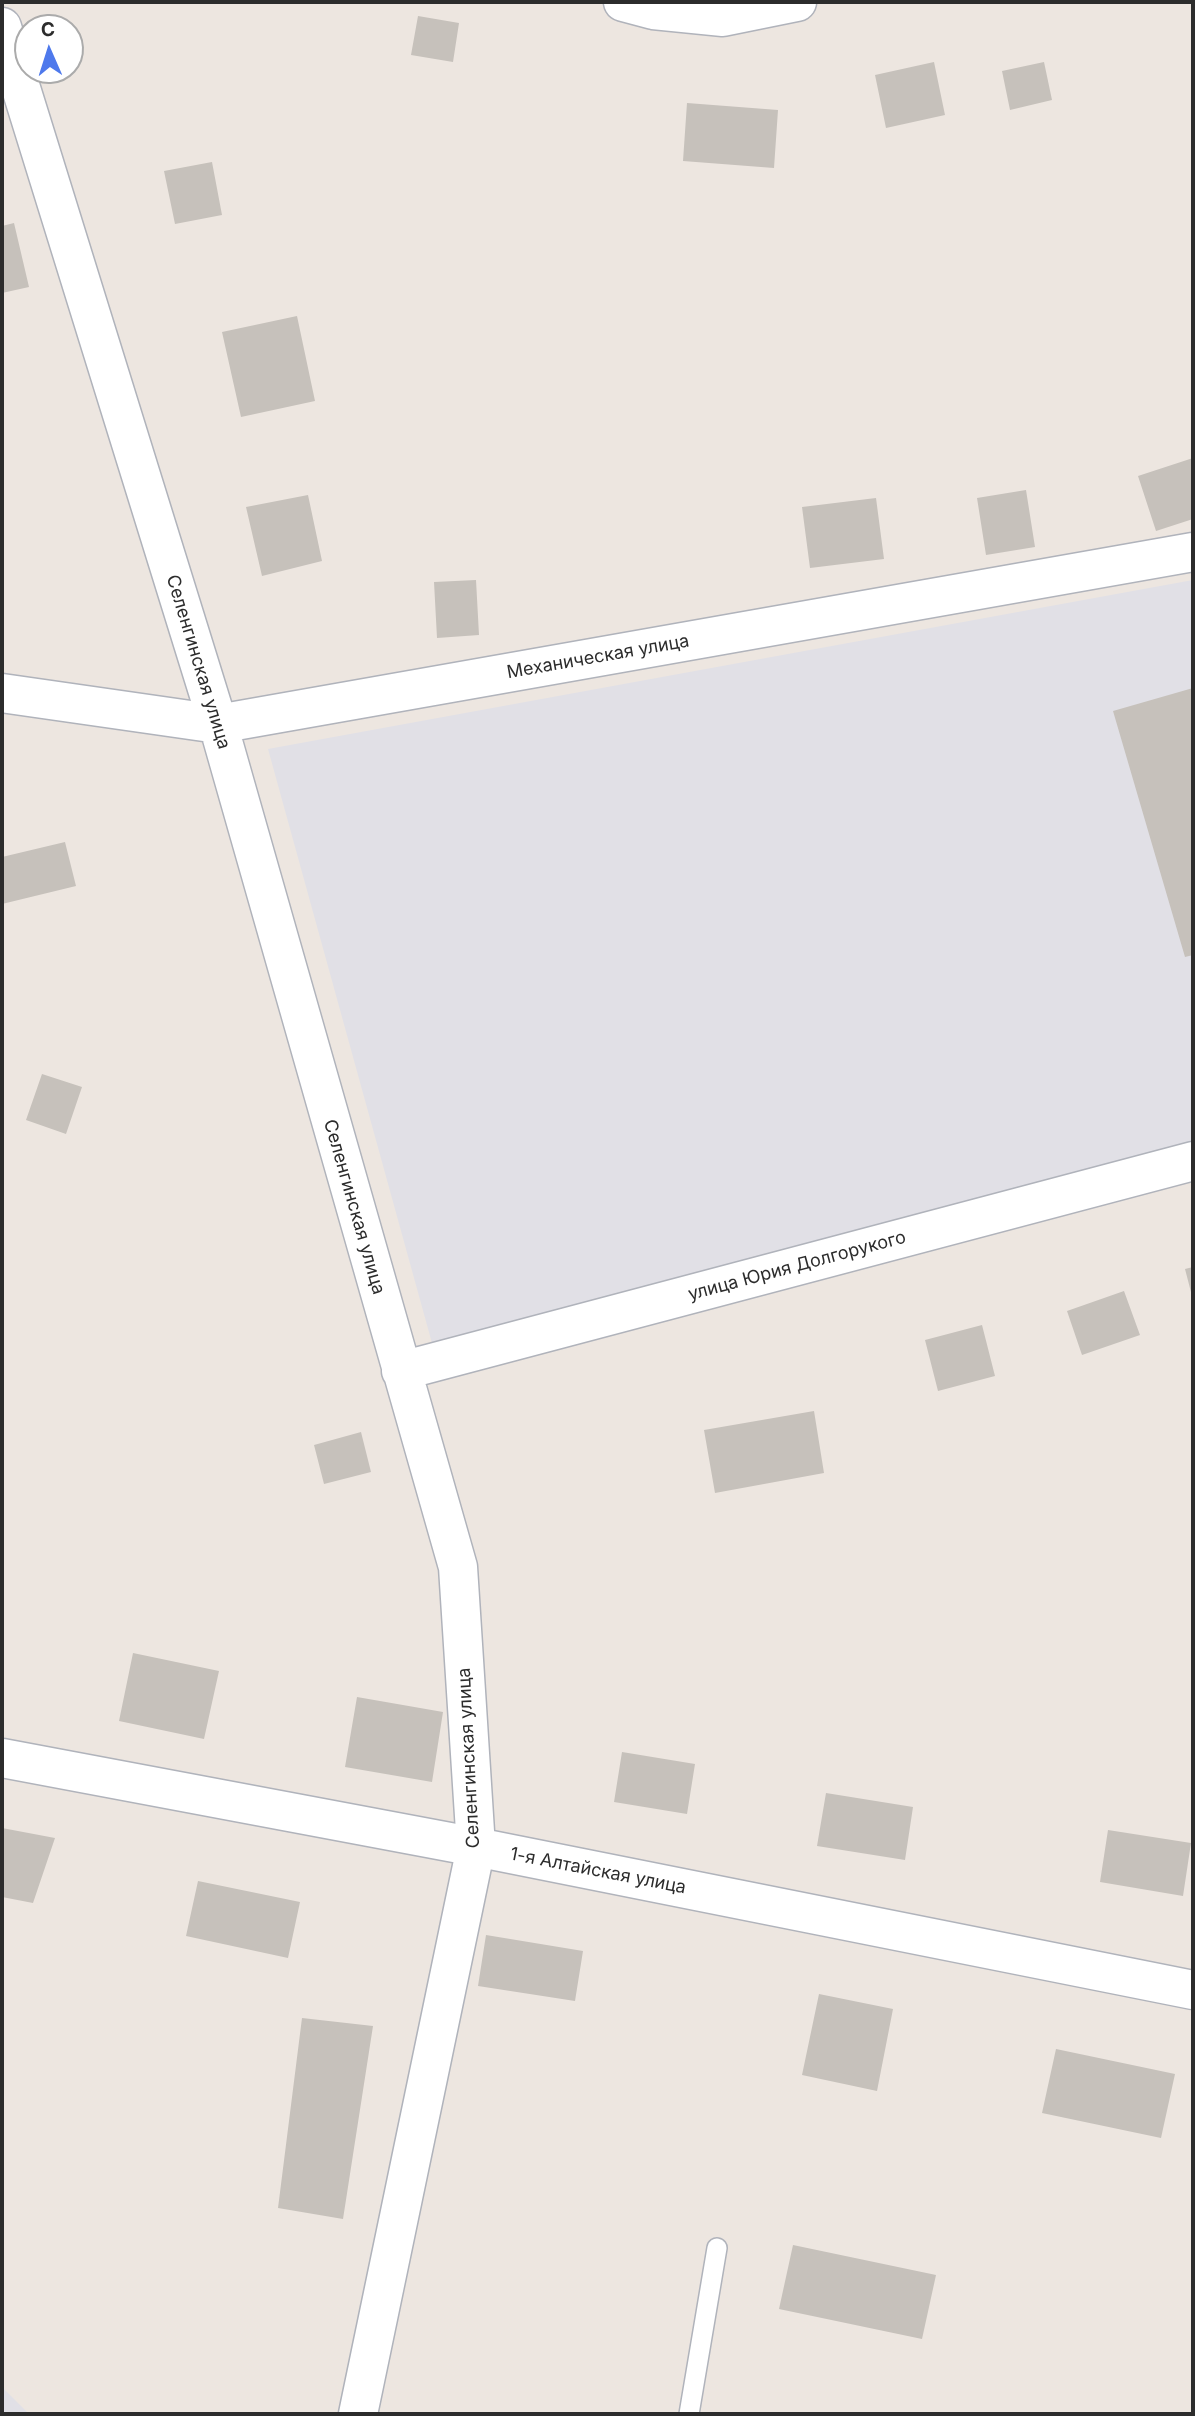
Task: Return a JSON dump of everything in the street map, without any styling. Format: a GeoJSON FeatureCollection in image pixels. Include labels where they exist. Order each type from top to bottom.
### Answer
{"type":"FeatureCollection","features":[{"type":"Feature","properties":{"kind":"street"},"geometry":{"type":"LineString","coordinates":[[623,2],[653,10],[723,17],[797,2]]}},
{"type":"Feature","properties":{"kind":"street","name":"Селенгинская улица"},"geometry":{"type":"LineString","coordinates":[[2,27],[218,724],[458,1567],[476,1847],[364,2413]]}},
{"type":"Feature","properties":{"kind":"street","name":"Механическая улица"},"geometry":{"type":"LineString","coordinates":[[2,692],[218,724],[1193,552]]}},
{"type":"Feature","properties":{"kind":"street","name":"улица Юрия Долгорукого"},"geometry":{"type":"LineString","coordinates":[[401,1371],[1193,1161]]}},
{"type":"Feature","properties":{"kind":"street","name":"1-я Алтайская улица"},"geometry":{"type":"LineString","coordinates":[[2,1758],[476,1847],[1193,1990]]}},
{"type":"Feature","properties":{"kind":"lane"},"geometry":{"type":"LineString","coordinates":[[689,2414],[717,2248]]}},
{"type":"Feature","properties":{"kind":"shaded area"},"geometry":{"type":"Polygon","coordinates":[[[1193,580],[1193,1153],[435,1354],[268,749],[1193,580]]]}},
{"type":"Feature","properties":{"kind":"shaded area"},"geometry":{"type":"Polygon","coordinates":[[[2,2387],[29,2414],[2,2414],[2,2387]]]}},
{"type":"Feature","properties":{"kind":"building"},"geometry":{"type":"Polygon","coordinates":[[[418,16],[459,23],[453,62],[411,55],[418,16]]]}},
{"type":"Feature","properties":{"kind":"building"},"geometry":{"type":"Polygon","coordinates":[[[934,62],[945,115],[886,128],[875,75],[934,62]]]}},
{"type":"Feature","properties":{"kind":"building"},"geometry":{"type":"Polygon","coordinates":[[[1044,62],[1052,100],[1010,110],[1002,71],[1044,62]]]}},
{"type":"Feature","properties":{"kind":"building"},"geometry":{"type":"Polygon","coordinates":[[[687,103],[778,110],[774,168],[683,161],[687,103]]]}},
{"type":"Feature","properties":{"kind":"building"},"geometry":{"type":"Polygon","coordinates":[[[212,162],[222,215],[175,224],[164,171],[212,162]]]}},
{"type":"Feature","properties":{"kind":"building"},"geometry":{"type":"Polygon","coordinates":[[[14,223],[29,287],[2,293],[2,226],[14,223]]]}},
{"type":"Feature","properties":{"kind":"building"},"geometry":{"type":"Polygon","coordinates":[[[297,316],[315,401],[241,417],[222,332],[297,316]]]}},
{"type":"Feature","properties":{"kind":"building"},"geometry":{"type":"Polygon","coordinates":[[[1193,458],[1193,519],[1156,531],[1138,476],[1193,458]]]}},
{"type":"Feature","properties":{"kind":"building"},"geometry":{"type":"Polygon","coordinates":[[[1026,490],[1035,547],[986,555],[977,498],[1026,490]]]}},
{"type":"Feature","properties":{"kind":"building"},"geometry":{"type":"Polygon","coordinates":[[[308,495],[322,561],[262,576],[246,507],[308,495]]]}},
{"type":"Feature","properties":{"kind":"building"},"geometry":{"type":"Polygon","coordinates":[[[876,498],[884,559],[810,568],[802,507],[876,498]]]}},
{"type":"Feature","properties":{"kind":"building"},"geometry":{"type":"Polygon","coordinates":[[[476,580],[479,635],[437,638],[434,582],[476,580]]]}},
{"type":"Feature","properties":{"kind":"building"},"geometry":{"type":"Polygon","coordinates":[[[1193,688],[1193,955],[1185,957],[1113,711],[1193,688]]]}},
{"type":"Feature","properties":{"kind":"building"},"geometry":{"type":"Polygon","coordinates":[[[65,842],[76,886],[2,904],[2,857],[65,842]]]}},
{"type":"Feature","properties":{"kind":"building"},"geometry":{"type":"Polygon","coordinates":[[[42,1074],[82,1087],[66,1134],[26,1120],[42,1074]]]}},
{"type":"Feature","properties":{"kind":"building"},"geometry":{"type":"Polygon","coordinates":[[[1193,1267],[1193,1296],[1192,1296],[1185,1269],[1193,1267]]]}},
{"type":"Feature","properties":{"kind":"building"},"geometry":{"type":"Polygon","coordinates":[[[1124,1291],[1140,1335],[1082,1355],[1067,1311],[1124,1291]]]}},
{"type":"Feature","properties":{"kind":"building"},"geometry":{"type":"Polygon","coordinates":[[[982,1325],[995,1376],[938,1391],[925,1340],[982,1325]]]}},
{"type":"Feature","properties":{"kind":"building"},"geometry":{"type":"Polygon","coordinates":[[[814,1411],[824,1473],[715,1493],[704,1430],[814,1411]]]}},
{"type":"Feature","properties":{"kind":"building"},"geometry":{"type":"Polygon","coordinates":[[[361,1432],[371,1472],[324,1484],[314,1445],[361,1432]]]}},
{"type":"Feature","properties":{"kind":"building"},"geometry":{"type":"Polygon","coordinates":[[[133,1653],[219,1671],[204,1739],[119,1721],[133,1653]]]}},
{"type":"Feature","properties":{"kind":"building"},"geometry":{"type":"Polygon","coordinates":[[[357,1697],[443,1712],[432,1782],[345,1767],[357,1697]]]}},
{"type":"Feature","properties":{"kind":"building"},"geometry":{"type":"Polygon","coordinates":[[[622,1752],[695,1764],[687,1814],[614,1802],[622,1752]]]}},
{"type":"Feature","properties":{"kind":"building"},"geometry":{"type":"Polygon","coordinates":[[[826,1793],[913,1807],[905,1860],[817,1846],[826,1793]]]}},
{"type":"Feature","properties":{"kind":"building"},"geometry":{"type":"Polygon","coordinates":[[[2,1828],[55,1838],[33,1903],[2,1897],[2,1828]]]}},
{"type":"Feature","properties":{"kind":"building"},"geometry":{"type":"Polygon","coordinates":[[[1108,1830],[1191,1843],[1183,1896],[1100,1882],[1108,1830]]]}},
{"type":"Feature","properties":{"kind":"building"},"geometry":{"type":"Polygon","coordinates":[[[198,1881],[300,1902],[288,1958],[186,1936],[198,1881]]]}},
{"type":"Feature","properties":{"kind":"building"},"geometry":{"type":"Polygon","coordinates":[[[486,1935],[583,1951],[575,2001],[478,1986],[486,1935]]]}},
{"type":"Feature","properties":{"kind":"building"},"geometry":{"type":"Polygon","coordinates":[[[819,1994],[893,2009],[877,2091],[802,2075],[819,1994]]]}},
{"type":"Feature","properties":{"kind":"building"},"geometry":{"type":"Polygon","coordinates":[[[302,2018],[373,2026],[343,2219],[278,2208],[302,2018]]]}},
{"type":"Feature","properties":{"kind":"building"},"geometry":{"type":"Polygon","coordinates":[[[1056,2049],[1175,2074],[1161,2138],[1042,2113],[1056,2049]]]}},
{"type":"Feature","properties":{"kind":"building"},"geometry":{"type":"Polygon","coordinates":[[[793,2245],[936,2275],[922,2339],[779,2309],[793,2245]]]}}]}
